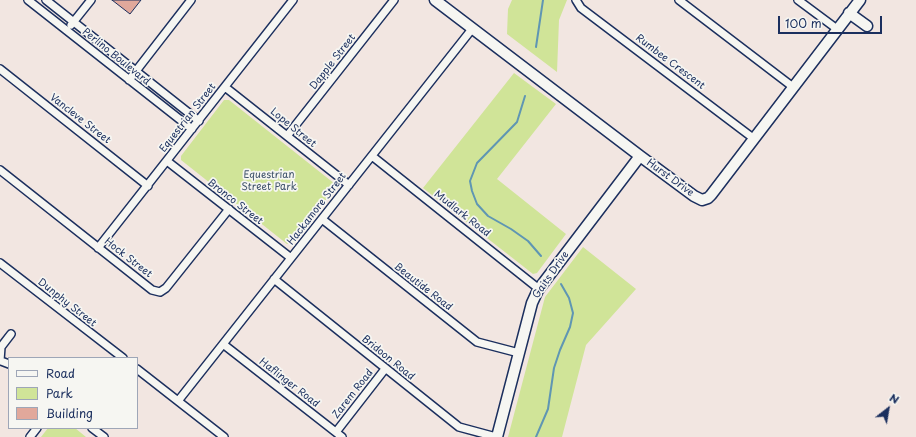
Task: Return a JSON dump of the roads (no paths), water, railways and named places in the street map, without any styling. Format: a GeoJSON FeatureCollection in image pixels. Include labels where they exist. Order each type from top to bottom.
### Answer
{"type":"FeatureCollection","features":[{"type":"Feature","properties":{"kind":"street","name":"Perlino Boulevard"},"geometry":{"type":"LineString","coordinates":[[28,0],[192,129]]}},
{"type":"Feature","properties":{"kind":"street","name":"Perlino Boulevard"},"geometry":{"type":"LineString","coordinates":[[46,0],[199,121]]}},
{"type":"Feature","properties":{"kind":"street"},"geometry":{"type":"LineString","coordinates":[[67,30],[91,0]]}},
{"type":"Feature","properties":{"kind":"street"},"geometry":{"type":"LineString","coordinates":[[129,80],[191,0]]}},
{"type":"Feature","properties":{"kind":"street","name":"Equestrian Street"},"geometry":{"type":"LineString","coordinates":[[98,248],[199,121],[292,0]]}},
{"type":"Feature","properties":{"kind":"street","name":"Dapple Street"},"geometry":{"type":"LineString","coordinates":[[287,136],[394,0]]}},
{"type":"Feature","properties":{"kind":"street","name":"Hurst Drive"},"geometry":{"type":"LineString","coordinates":[[435,0],[640,156],[694,196],[702,200],[711,195],[753,138],[860,0]]}},
{"type":"Feature","properties":{"kind":"street","name":"Rumbee Crescent"},"geometry":{"type":"LineString","coordinates":[[576,0],[581,8],[753,138]]}},
{"type":"Feature","properties":{"kind":"street"},"geometry":{"type":"LineString","coordinates":[[679,0],[793,87]]}},
{"type":"Feature","properties":{"kind":"street"},"geometry":{"type":"LineString","coordinates":[[798,0],[837,29]]}},
{"type":"Feature","properties":{"kind":"street"},"geometry":{"type":"LineString","coordinates":[[849,13],[867,26]]}},
{"type":"Feature","properties":{"kind":"street","name":"Hackamore Street"},"geometry":{"type":"LineString","coordinates":[[178,401],[472,29]]}},
{"type":"Feature","properties":{"kind":"street","name":"Vancleve Street"},"geometry":{"type":"LineString","coordinates":[[0,69],[148,186]]}},
{"type":"Feature","properties":{"kind":"street","name":"Lope Street"},"geometry":{"type":"LineString","coordinates":[[225,87],[349,185]]}},
{"type":"Feature","properties":{"kind":"street","name":"Mudlark Road"},"geometry":{"type":"LineString","coordinates":[[372,156],[539,289]]}},
{"type":"Feature","properties":{"kind":"street","name":"Gaits Drive"},"geometry":{"type":"LineString","coordinates":[[497,437],[532,303],[539,289],[640,156]]}},
{"type":"Feature","properties":{"kind":"street","name":"Bronco Street"},"geometry":{"type":"LineString","coordinates":[[167,161],[291,258]]}},
{"type":"Feature","properties":{"kind":"street","name":"Hock Street"},"geometry":{"type":"LineString","coordinates":[[0,170],[152,290],[160,292],[166,288],[229,209]]}},
{"type":"Feature","properties":{"kind":"street","name":"Beautide Road"},"geometry":{"type":"LineString","coordinates":[[322,219],[476,342],[519,353]]}},
{"type":"Feature","properties":{"kind":"street","name":"Dunphy Street"},"geometry":{"type":"LineString","coordinates":[[0,263],[122,357]]}},
{"type":"Feature","properties":{"kind":"street","name":"Bridoon Road"},"geometry":{"type":"LineString","coordinates":[[274,279],[459,427],[497,437]]}},
{"type":"Feature","properties":{"kind":"street"},"geometry":{"type":"LineString","coordinates":[[0,361],[1,347],[11,334]]}},
{"type":"Feature","properties":{"kind":"street","name":"Haflinger Road"},"geometry":{"type":"LineString","coordinates":[[223,344],[342,437]]}},
{"type":"Feature","properties":{"kind":"street","name":"Zarem Road"},"geometry":{"type":"LineString","coordinates":[[336,432],[386,369]]}},
{"type":"Feature","properties":{"kind":"street"},"geometry":{"type":"LineString","coordinates":[[138,370],[224,437]]}},
{"type":"Feature","properties":{"kind":"street"},"geometry":{"type":"LineString","coordinates":[[30,437],[36,429]]}},
{"type":"Feature","properties":{"kind":"street"},"geometry":{"type":"LineString","coordinates":[[93,429],[104,437]]}},
{"type":"Feature","properties":{"kind":"waterway"},"geometry":{"type":"LineString","coordinates":[[536,47],[543,0]]}},
{"type":"Feature","properties":{"kind":"waterway"},"geometry":{"type":"LineString","coordinates":[[525,96],[517,122],[477,163],[470,181],[477,204],[488,216],[528,241],[541,256]]}},
{"type":"Feature","properties":{"kind":"waterway"},"geometry":{"type":"LineString","coordinates":[[536,437],[548,409],[554,368],[570,327],[573,313],[569,298],[561,284]]}},
{"type":"Feature","properties":{"kind":"park label","name":"Equestrian Street Park"},"geometry":{"type":"Point","coordinates":[269,180]}}]}
